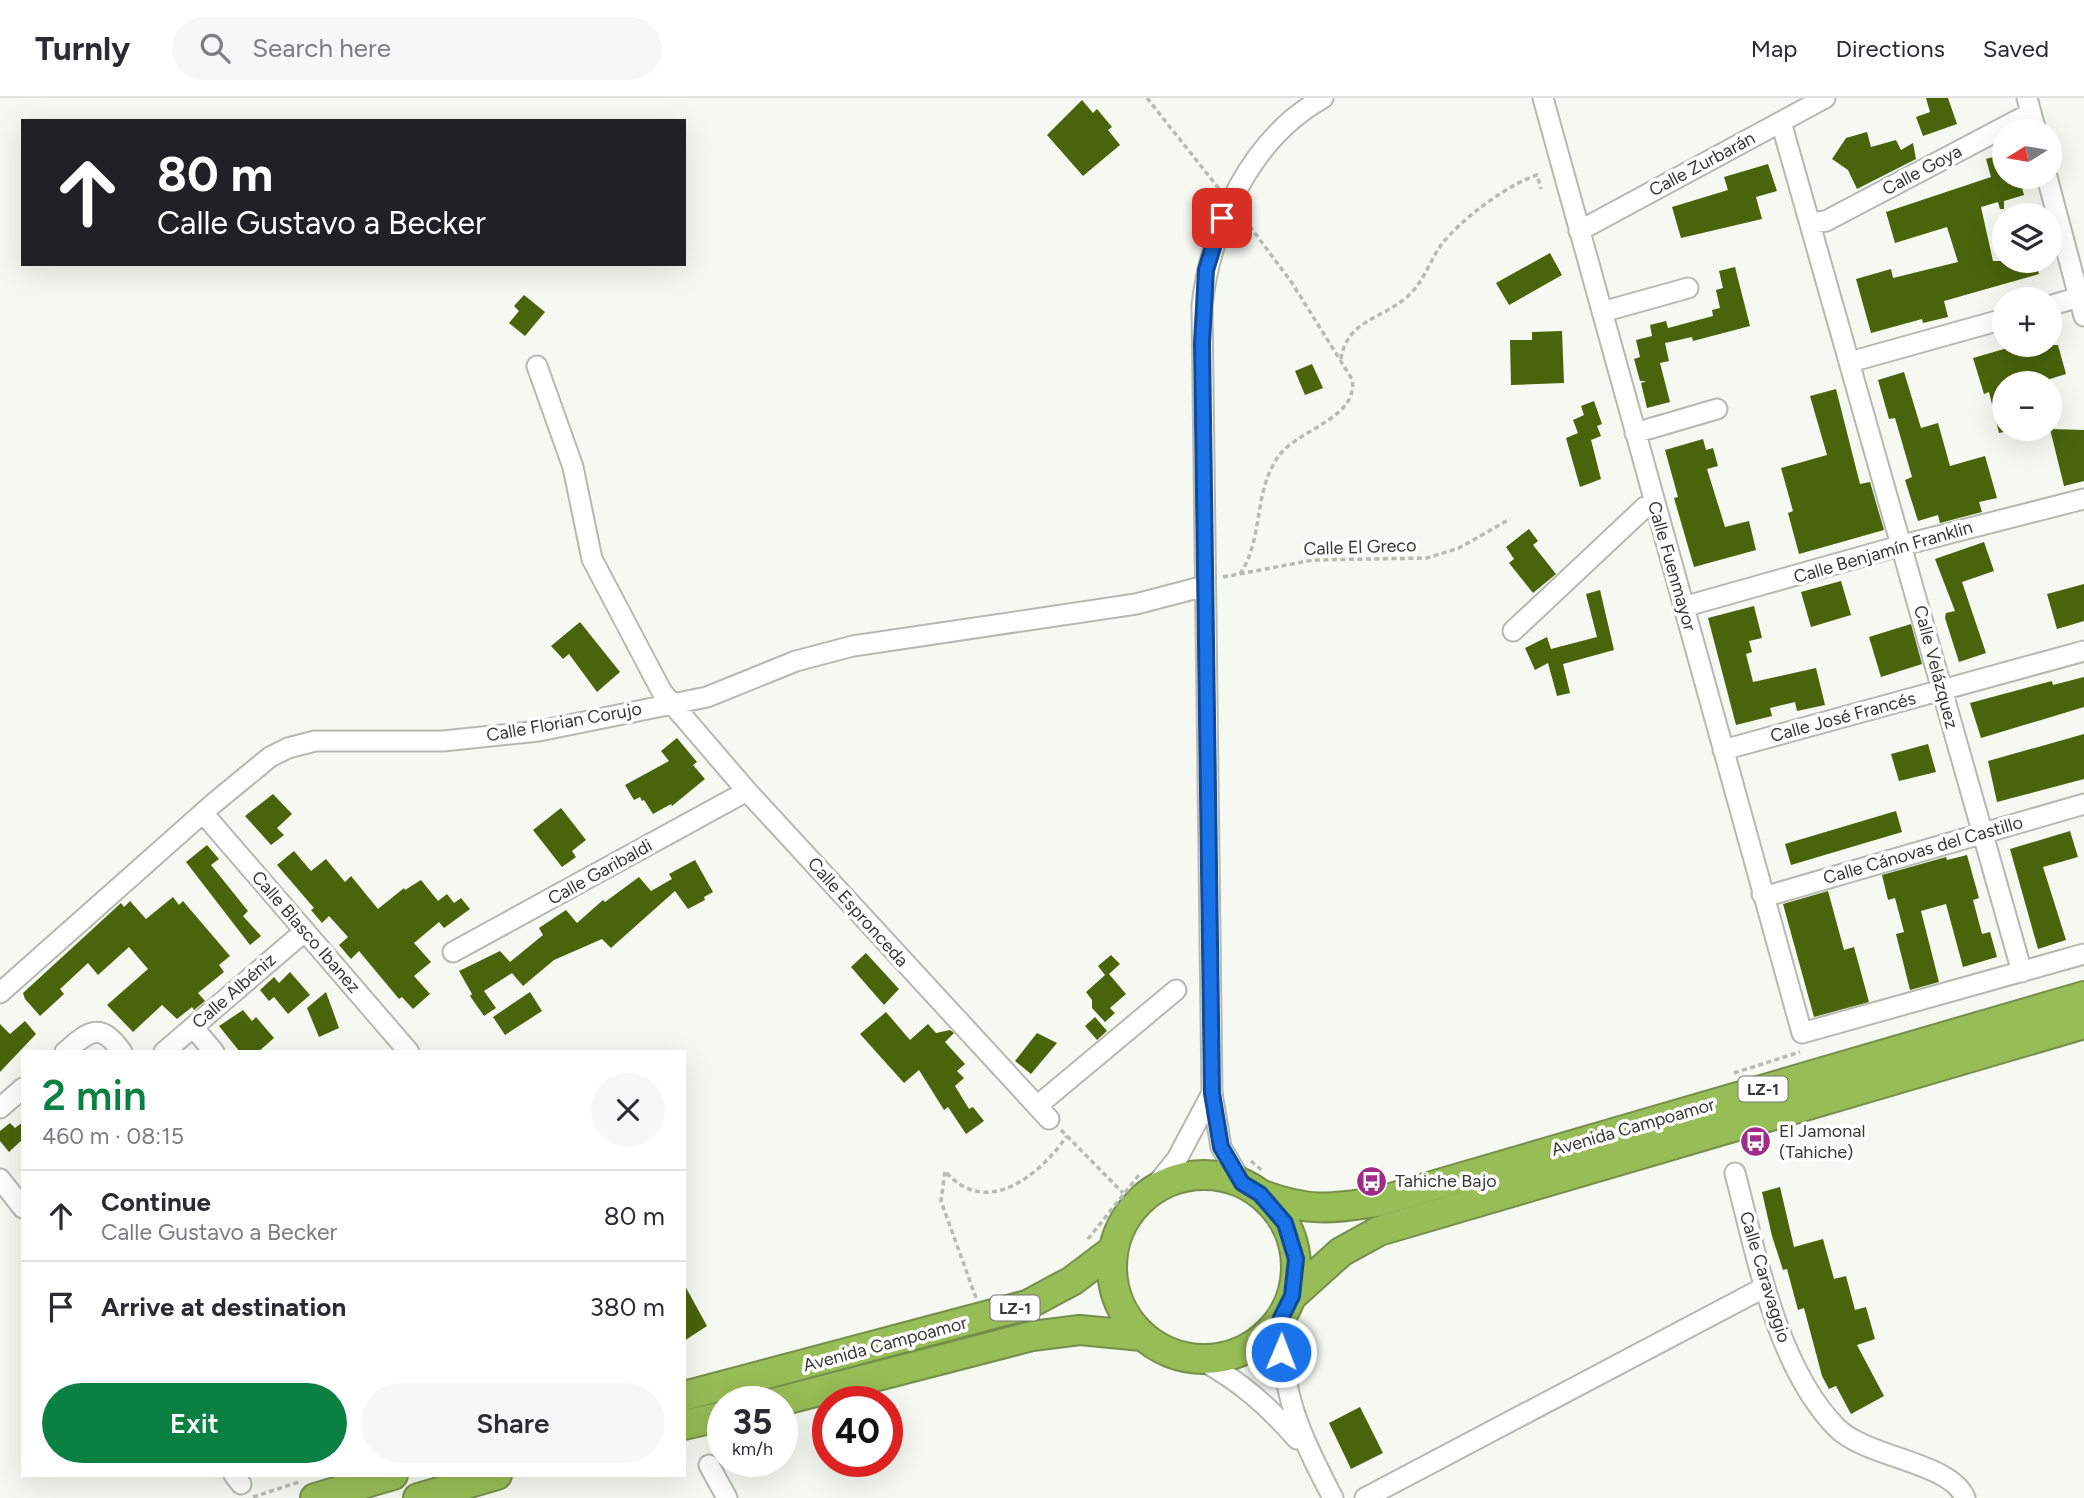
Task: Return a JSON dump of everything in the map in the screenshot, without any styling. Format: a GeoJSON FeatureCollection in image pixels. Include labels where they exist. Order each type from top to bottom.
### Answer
{"type":"FeatureCollection","features":[{"type":"Feature","properties":{"kind":"highway"},"geometry":{"type":"LineString","coordinates":[[1816,1074],[1857,1049],[2084,981]]}},
{"type":"Feature","properties":{"kind":"highway","name":"Avenida Campoamor"},"geometry":{"type":"LineString","coordinates":[[1255,1178],[1293,1207],[1331,1209],[1377,1202],[2084,996]]}},
{"type":"Feature","properties":{"kind":"highway","name":"Avenida Campoamor"},"geometry":{"type":"LineString","coordinates":[[1287,1307],[1342,1252],[1379,1231],[2084,1024]]}},
{"type":"Feature","properties":{"kind":"highway"},"geometry":{"type":"LineString","coordinates":[[2048,1034],[2077,1040],[2084,1038]]}},
{"type":"Feature","properties":{"kind":"highway","name":"LZ-1"},"geometry":{"type":"LineString","coordinates":[[1255,1178],[1211,1175],[1149,1179],[1127,1216],[1114,1250],[1113,1281],[1123,1311],[1142,1336],[1170,1353],[1201,1360],[1232,1356],[1260,1341],[1287,1307]]}},
{"type":"Feature","properties":{"kind":"highway"},"geometry":{"type":"LineString","coordinates":[[1255,1178],[1285,1223],[1296,1259],[1287,1307]]}},
{"type":"Feature","properties":{"kind":"highway","name":"Avenida Campoamor"},"geometry":{"type":"LineString","coordinates":[[686,1395],[1027,1305],[1072,1281],[1114,1250]]}},
{"type":"Feature","properties":{"kind":"highway","name":"Avenida Campoamor"},"geometry":{"type":"LineString","coordinates":[[798,1397],[1032,1336],[1080,1330],[1142,1336]]}},
{"type":"Feature","properties":{"kind":"highway"},"geometry":{"type":"LineString","coordinates":[[686,1425],[707,1420]]}},
{"type":"Feature","properties":{"kind":"highway"},"geometry":{"type":"LineString","coordinates":[[308,1490],[382,1477]]}},
{"type":"Feature","properties":{"kind":"highway"},"geometry":{"type":"LineString","coordinates":[[418,1498],[490,1477]]}},
{"type":"Feature","properties":{"kind":"street"},"geometry":{"type":"LineString","coordinates":[[1255,1178],[1221,1147],[1212,1093],[1202,304],[1206,270],[1231,201],[1271,141],[1308,107],[1323,98]]}},
{"type":"Feature","properties":{"kind":"street","name":"Calle Fuenmayor"},"geometry":{"type":"LineString","coordinates":[[1544,98],[1802,1033],[2022,972]]}},
{"type":"Feature","properties":{"kind":"street","name":"Calle Zurbarán"},"geometry":{"type":"LineString","coordinates":[[1579,231],[1825,98]]}},
{"type":"Feature","properties":{"kind":"street","name":"Calle Goya"},"geometry":{"type":"LineString","coordinates":[[1811,223],[1826,221],[2031,114]]}},
{"type":"Feature","properties":{"kind":"street","name":"Calle Velázquez"},"geometry":{"type":"LineString","coordinates":[[1782,122],[2022,972]]}},
{"type":"Feature","properties":{"kind":"street"},"geometry":{"type":"LineString","coordinates":[[2051,189],[2082,307],[2062,306]]}},
{"type":"Feature","properties":{"kind":"street"},"geometry":{"type":"LineString","coordinates":[[1602,312],[1688,288]]}},
{"type":"Feature","properties":{"kind":"street"},"geometry":{"type":"LineString","coordinates":[[1850,362],[1992,322]]}},
{"type":"Feature","properties":{"kind":"street","name":"Calle Espronceda"},"geometry":{"type":"LineString","coordinates":[[537,366],[573,467],[596,569],[670,703],[747,791],[1043,1112]]}},
{"type":"Feature","properties":{"kind":"street"},"geometry":{"type":"LineString","coordinates":[[1635,433],[1717,410]]}},
{"type":"Feature","properties":{"kind":"street","name":"Calle Benjamín Franklin"},"geometry":{"type":"LineString","coordinates":[[1683,607],[1903,545],[2084,499]]}},
{"type":"Feature","properties":{"kind":"street"},"geometry":{"type":"LineString","coordinates":[[1513,631],[1645,507],[1654,503]]}},
{"type":"Feature","properties":{"kind":"street","name":"Calle Florian Corujo"},"geometry":{"type":"LineString","coordinates":[[0,993],[270,757],[315,741],[443,741],[494,737],[581,723],[707,696],[796,661],[853,646],[1136,604],[1205,586]]}},
{"type":"Feature","properties":{"kind":"street","name":"Calle José Francés"},"geometry":{"type":"LineString","coordinates":[[1723,750],[2084,651]]}},
{"type":"Feature","properties":{"kind":"street","name":"Calle Garibaldi"},"geometry":{"type":"LineString","coordinates":[[453,952],[747,791]]}},
{"type":"Feature","properties":{"kind":"street","name":"Calle Cánovas del Castillo"},"geometry":{"type":"LineString","coordinates":[[1762,894],[1774,894],[2084,804]]}},
{"type":"Feature","properties":{"kind":"street","name":"Calle Blasco Ibanez"},"geometry":{"type":"LineString","coordinates":[[203,813],[407,1050]]}},
{"type":"Feature","properties":{"kind":"street","name":"Calle Albéniz"},"geometry":{"type":"LineString","coordinates":[[166,1050],[305,931]]}},
{"type":"Feature","properties":{"kind":"street"},"geometry":{"type":"LineString","coordinates":[[2022,972],[2084,954]]}},
{"type":"Feature","properties":{"kind":"street"},"geometry":{"type":"LineString","coordinates":[[1043,1112],[1176,990]]}},
{"type":"Feature","properties":{"kind":"street"},"geometry":{"type":"LineString","coordinates":[[192,1027],[212,1050]]}},
{"type":"Feature","properties":{"kind":"street"},"geometry":{"type":"LineString","coordinates":[[67,1050],[86,1034],[99,1031],[107,1035],[120,1050]]}},
{"type":"Feature","properties":{"kind":"street"},"geometry":{"type":"LineString","coordinates":[[0,1108],[21,1090]]}},
{"type":"Feature","properties":{"kind":"street"},"geometry":{"type":"LineString","coordinates":[[1149,1179],[1177,1159],[1212,1093]]}},
{"type":"Feature","properties":{"kind":"street","name":"Calle Caravaggio"},"geometry":{"type":"LineString","coordinates":[[1735,1173],[1765,1287],[1785,1345],[1835,1426],[1862,1446],[1953,1482],[1965,1498]]}},
{"type":"Feature","properties":{"kind":"street"},"geometry":{"type":"LineString","coordinates":[[0,1179],[21,1205]]}},
{"type":"Feature","properties":{"kind":"street"},"geometry":{"type":"LineString","coordinates":[[1365,1498],[1765,1287]]}},
{"type":"Feature","properties":{"kind":"street"},"geometry":{"type":"LineString","coordinates":[[1287,1307],[1281,1352],[1287,1396],[1307,1450],[1333,1498]]}},
{"type":"Feature","properties":{"kind":"street"},"geometry":{"type":"LineString","coordinates":[[1201,1360],[1233,1377],[1270,1407],[1307,1450]]}},
{"type":"Feature","properties":{"kind":"street"},"geometry":{"type":"LineString","coordinates":[[716,1477],[727,1498]]}},
{"type":"Feature","properties":{"kind":"path"},"geometry":{"type":"LineString","coordinates":[[1147,98],[1231,201],[1292,283],[1352,379],[1354,393],[1351,401],[1336,415],[1296,439],[1281,454],[1266,477],[1250,559],[1240,574]]}},
{"type":"Feature","properties":{"kind":"path"},"geometry":{"type":"LineString","coordinates":[[1340,361],[1346,340],[1357,327],[1408,296],[1456,228],[1521,181],[1537,175],[1541,189]]}},
{"type":"Feature","properties":{"kind":"path","name":"Calle El Greco"},"geometry":{"type":"LineString","coordinates":[[1205,586],[1221,578],[1313,560],[1427,558],[1460,548],[1510,519]]}},
{"type":"Feature","properties":{"kind":"path"},"geometry":{"type":"LineString","coordinates":[[1043,1112],[1122,1193]]}},
{"type":"Feature","properties":{"kind":"path"},"geometry":{"type":"LineString","coordinates":[[978,1303],[943,1210],[941,1194],[946,1171],[957,1185],[975,1192],[998,1192],[1018,1184],[1044,1164],[1067,1136]]}},
{"type":"Feature","properties":{"kind":"path"},"geometry":{"type":"LineString","coordinates":[[1085,1243],[1122,1193],[1149,1179]]}},
{"type":"Feature","properties":{"kind":"path"},"geometry":{"type":"LineString","coordinates":[[241,1486],[308,1490]]}},
{"type":"Feature","properties":{"kind":"building"},"geometry":{"type":"Polygon","coordinates":[[[1926,98],[1948,98],[1957,124],[1923,136],[1916,117],[1930,112],[1926,98]]]}},
{"type":"Feature","properties":{"kind":"building"},"geometry":{"type":"Polygon","coordinates":[[[1082,100],[1093,113],[1097,109],[1112,127],[1108,130],[1120,145],[1083,176],[1047,135],[1082,100]]]}},
{"type":"Feature","properties":{"kind":"building"},"geometry":{"type":"Polygon","coordinates":[[[1867,132],[1871,147],[1896,140],[1901,150],[1913,143],[1916,159],[1857,189],[1848,170],[1832,159],[1846,138],[1867,132]]]}},
{"type":"Feature","properties":{"kind":"building"},"geometry":{"type":"Polygon","coordinates":[[[1992,157],[1992,189],[2022,189],[2024,195],[2004,203],[1981,207],[1992,256],[1992,273],[2039,274],[1944,301],[1948,317],[1923,323],[1922,319],[1871,333],[1856,279],[1891,269],[1893,278],[1958,262],[1947,227],[1895,243],[1886,212],[1991,177],[1986,159],[1992,157]]]}},
{"type":"Feature","properties":{"kind":"building"},"geometry":{"type":"Polygon","coordinates":[[[1768,164],[1777,191],[1756,197],[1762,219],[1681,238],[1672,207],[1728,190],[1724,177],[1768,164]]]}},
{"type":"Feature","properties":{"kind":"building"},"geometry":{"type":"Polygon","coordinates":[[[1550,253],[1562,275],[1509,305],[1496,283],[1550,253]]]}},
{"type":"Feature","properties":{"kind":"building"},"geometry":{"type":"Polygon","coordinates":[[[1735,267],[1750,326],[1693,341],[1692,337],[1665,343],[1669,361],[1660,363],[1670,402],[1647,408],[1641,383],[1646,381],[1640,381],[1634,359],[1640,357],[1636,340],[1652,336],[1650,325],[1666,321],[1668,328],[1713,316],[1712,310],[1720,308],[1716,290],[1723,288],[1719,271],[1735,267]]]}},
{"type":"Feature","properties":{"kind":"building"},"geometry":{"type":"Polygon","coordinates":[[[524,295],[545,312],[525,336],[509,323],[519,311],[514,306],[524,295]]]}},
{"type":"Feature","properties":{"kind":"building"},"geometry":{"type":"Polygon","coordinates":[[[1562,331],[1564,383],[1511,385],[1510,340],[1532,340],[1532,332],[1562,331]]]}},
{"type":"Feature","properties":{"kind":"building"},"geometry":{"type":"Polygon","coordinates":[[[1992,353],[1992,357],[2061,357],[2066,374],[2062,375],[2062,371],[1992,371],[1992,404],[1989,392],[1984,394],[1973,358],[1992,353]]]}},
{"type":"Feature","properties":{"kind":"building"},"geometry":{"type":"Polygon","coordinates":[[[1312,364],[1323,388],[1305,395],[1295,371],[1312,364]]]}},
{"type":"Feature","properties":{"kind":"building"},"geometry":{"type":"Polygon","coordinates":[[[1904,372],[1921,428],[1938,423],[1950,466],[1985,456],[1997,498],[1979,502],[1982,512],[1940,523],[1938,515],[1918,521],[1905,480],[1912,477],[1895,418],[1889,419],[1878,380],[1904,372]]]}},
{"type":"Feature","properties":{"kind":"building"},"geometry":{"type":"Polygon","coordinates":[[[1836,389],[1860,484],[1870,482],[1884,530],[1799,554],[1788,513],[1793,511],[1781,468],[1827,455],[1810,396],[1836,389]]]}},
{"type":"Feature","properties":{"kind":"building"},"geometry":{"type":"Polygon","coordinates":[[[1594,401],[1602,424],[1597,426],[1601,436],[1591,440],[1601,479],[1580,487],[1566,438],[1578,433],[1573,420],[1584,415],[1581,406],[1594,401]]]}},
{"type":"Feature","properties":{"kind":"building"},"geometry":{"type":"Polygon","coordinates":[[[2062,429],[2084,430],[2084,481],[2064,486],[2053,441],[2062,441],[2062,429]]]}},
{"type":"Feature","properties":{"kind":"building"},"geometry":{"type":"Polygon","coordinates":[[[1703,439],[1706,450],[1713,448],[1718,466],[1707,469],[1725,527],[1749,521],[1756,550],[1694,567],[1674,498],[1678,497],[1665,450],[1703,439]]]}},
{"type":"Feature","properties":{"kind":"building"},"geometry":{"type":"Polygon","coordinates":[[[1529,529],[1538,541],[1533,545],[1556,574],[1533,593],[1509,563],[1514,559],[1506,547],[1529,529]]]}},
{"type":"Feature","properties":{"kind":"building"},"geometry":{"type":"Polygon","coordinates":[[[1984,542],[1994,571],[1962,582],[1986,653],[1959,662],[1945,618],[1946,613],[1955,611],[1935,559],[1984,542]]]}},
{"type":"Feature","properties":{"kind":"building"},"geometry":{"type":"Polygon","coordinates":[[[1841,581],[1851,615],[1811,627],[1801,592],[1841,581]]]}},
{"type":"Feature","properties":{"kind":"building"},"geometry":{"type":"Polygon","coordinates":[[[2084,584],[2084,621],[2057,629],[2047,594],[2084,584]]]}},
{"type":"Feature","properties":{"kind":"building"},"geometry":{"type":"Polygon","coordinates":[[[1600,590],[1614,650],[1563,664],[1570,693],[1557,696],[1548,663],[1535,670],[1525,648],[1547,637],[1551,649],[1597,637],[1586,594],[1600,590]]]}},
{"type":"Feature","properties":{"kind":"building"},"geometry":{"type":"Polygon","coordinates":[[[1754,606],[1762,638],[1749,641],[1752,652],[1746,654],[1753,682],[1816,668],[1825,705],[1797,711],[1795,702],[1770,708],[1772,716],[1736,725],[1708,618],[1754,606]]]}},
{"type":"Feature","properties":{"kind":"building"},"geometry":{"type":"Polygon","coordinates":[[[580,622],[620,672],[597,692],[569,654],[563,659],[551,646],[580,622]]]}},
{"type":"Feature","properties":{"kind":"building"},"geometry":{"type":"Polygon","coordinates":[[[1911,624],[1922,664],[1881,677],[1869,637],[1911,624]]]}},
{"type":"Feature","properties":{"kind":"building"},"geometry":{"type":"Polygon","coordinates":[[[2084,677],[2084,707],[1981,738],[1970,703],[2052,681],[2053,685],[2084,677]]]}},
{"type":"Feature","properties":{"kind":"building"},"geometry":{"type":"Polygon","coordinates":[[[2084,734],[2084,779],[1997,802],[1988,761],[2084,734]]]}},
{"type":"Feature","properties":{"kind":"building"},"geometry":{"type":"Polygon","coordinates":[[[677,738],[697,762],[693,765],[705,779],[672,806],[671,804],[653,814],[640,797],[634,800],[625,785],[669,761],[661,751],[677,738]]]}},
{"type":"Feature","properties":{"kind":"building"},"geometry":{"type":"Polygon","coordinates":[[[1928,744],[1936,772],[1899,781],[1891,754],[1928,744]]]}},
{"type":"Feature","properties":{"kind":"building"},"geometry":{"type":"Polygon","coordinates":[[[273,794],[292,814],[277,828],[284,835],[271,845],[245,816],[273,794]]]}},
{"type":"Feature","properties":{"kind":"building"},"geometry":{"type":"Polygon","coordinates":[[[561,808],[586,840],[572,851],[576,857],[562,867],[533,830],[561,808]]]}},
{"type":"Feature","properties":{"kind":"building"},"geometry":{"type":"Polygon","coordinates":[[[1896,811],[1902,832],[1791,865],[1785,844],[1896,811]]]}},
{"type":"Feature","properties":{"kind":"building"},"geometry":{"type":"Polygon","coordinates":[[[2070,831],[2078,857],[2043,867],[2066,940],[2038,949],[2010,849],[2070,831]]]}},
{"type":"Feature","properties":{"kind":"building"},"geometry":{"type":"Polygon","coordinates":[[[207,845],[219,859],[211,865],[248,911],[243,916],[261,936],[250,945],[186,862],[207,845]]]}},
{"type":"Feature","properties":{"kind":"building"},"geometry":{"type":"Polygon","coordinates":[[[294,851],[311,871],[326,859],[345,882],[351,876],[378,909],[404,888],[405,890],[421,880],[438,901],[447,894],[454,903],[461,898],[470,909],[444,928],[439,922],[414,943],[431,962],[414,976],[430,994],[413,1009],[402,997],[399,999],[359,951],[351,959],[339,945],[348,937],[329,916],[322,923],[311,910],[314,908],[277,865],[294,851]]]}},
{"type":"Feature","properties":{"kind":"building"},"geometry":{"type":"Polygon","coordinates":[[[1967,855],[1979,898],[1973,900],[1982,934],[1990,932],[1997,957],[1963,967],[1946,904],[1921,911],[1939,982],[1910,990],[1896,934],[1904,932],[1895,898],[1888,900],[1882,875],[1946,857],[1947,860],[1967,855]]]}},
{"type":"Feature","properties":{"kind":"building"},"geometry":{"type":"Polygon","coordinates":[[[695,860],[713,892],[704,897],[705,900],[688,909],[675,891],[611,948],[602,939],[554,960],[523,986],[512,973],[484,991],[496,1008],[484,1016],[470,996],[472,994],[459,971],[500,951],[510,962],[543,935],[539,928],[566,910],[577,923],[603,900],[605,902],[639,877],[651,891],[672,879],[669,874],[695,860]]]}},
{"type":"Feature","properties":{"kind":"building"},"geometry":{"type":"Polygon","coordinates":[[[1828,891],[1844,950],[1854,947],[1869,1002],[1814,1017],[1783,904],[1828,891]]]}},
{"type":"Feature","properties":{"kind":"building"},"geometry":{"type":"Polygon","coordinates":[[[173,897],[179,905],[183,901],[230,956],[219,965],[224,972],[198,993],[205,1001],[194,1010],[192,1007],[177,1019],[162,1005],[133,1032],[107,1005],[148,969],[129,947],[98,975],[88,963],[60,989],[64,994],[40,1016],[25,999],[23,993],[121,903],[124,907],[130,901],[146,919],[173,897]]]}},
{"type":"Feature","properties":{"kind":"building"},"geometry":{"type":"Polygon","coordinates":[[[866,953],[899,989],[884,1005],[851,967],[866,953]]]}},
{"type":"Feature","properties":{"kind":"building"},"geometry":{"type":"Polygon","coordinates":[[[1111,955],[1120,964],[1109,974],[1126,994],[1110,1008],[1115,1013],[1105,1022],[1092,1008],[1092,1000],[1086,992],[1105,975],[1098,966],[1111,955]]]}},
{"type":"Feature","properties":{"kind":"building"},"geometry":{"type":"Polygon","coordinates":[[[290,972],[310,995],[288,1014],[274,997],[269,1001],[260,990],[274,977],[279,983],[290,972]]]}},
{"type":"Feature","properties":{"kind":"building"},"geometry":{"type":"Polygon","coordinates":[[[326,992],[339,1028],[319,1037],[307,1008],[326,992]]]}},
{"type":"Feature","properties":{"kind":"building"},"geometry":{"type":"Polygon","coordinates":[[[530,992],[542,1011],[505,1035],[493,1017],[530,992]]]}},
{"type":"Feature","properties":{"kind":"building"},"geometry":{"type":"Polygon","coordinates":[[[243,1010],[252,1021],[256,1017],[274,1038],[260,1050],[238,1050],[219,1026],[243,1010]]]}},
{"type":"Feature","properties":{"kind":"building"},"geometry":{"type":"Polygon","coordinates":[[[886,1012],[910,1040],[928,1024],[936,1033],[950,1030],[954,1033],[945,1042],[965,1064],[957,1071],[964,1078],[955,1086],[969,1109],[973,1107],[984,1121],[966,1134],[948,1107],[944,1110],[919,1070],[904,1083],[860,1034],[886,1012]]]}},
{"type":"Feature","properties":{"kind":"building"},"geometry":{"type":"Polygon","coordinates":[[[1095,1017],[1107,1031],[1097,1040],[1085,1026],[1095,1017]]]}},
{"type":"Feature","properties":{"kind":"building"},"geometry":{"type":"Polygon","coordinates":[[[25,1021],[36,1034],[0,1072],[0,1024],[10,1034],[25,1021]]]}},
{"type":"Feature","properties":{"kind":"building"},"geometry":{"type":"Polygon","coordinates":[[[1037,1033],[1057,1043],[1031,1074],[1015,1061],[1037,1033]]]}},
{"type":"Feature","properties":{"kind":"building"},"geometry":{"type":"Polygon","coordinates":[[[10,1123],[15,1128],[21,1124],[21,1141],[9,1152],[0,1141],[0,1131],[10,1123]]]}},
{"type":"Feature","properties":{"kind":"building"},"geometry":{"type":"Polygon","coordinates":[[[1780,1187],[1794,1247],[1823,1239],[1834,1279],[1846,1276],[1855,1310],[1866,1307],[1875,1339],[1857,1345],[1884,1396],[1851,1414],[1836,1386],[1829,1389],[1822,1376],[1804,1308],[1798,1310],[1787,1269],[1783,1270],[1772,1236],[1762,1192],[1780,1187]]]}},
{"type":"Feature","properties":{"kind":"building"},"geometry":{"type":"Polygon","coordinates":[[[686,1288],[707,1326],[686,1340],[686,1288]]]}},
{"type":"Feature","properties":{"kind":"building"},"geometry":{"type":"Polygon","coordinates":[[[1360,1407],[1383,1453],[1351,1469],[1329,1423],[1360,1407]]]}},
{"type":"Feature","properties":{"kind":"place","name":"El Jamonal (Tahiche)"},"geometry":{"type":"Point","coordinates":[1756,1141]}},
{"type":"Feature","properties":{"kind":"place","name":"Tahiche Bajo"},"geometry":{"type":"Point","coordinates":[1372,1181]}},
{"type":"Feature","properties":{"kind":"route"},"geometry":{"type":"LineString","coordinates":[[1222,218],[1206,270],[1202,304],[1212,1093],[1221,1147],[1242,1183],[1260,1194],[1285,1223],[1296,1259],[1292,1296],[1281,1318],[1281,1352]]}}]}
